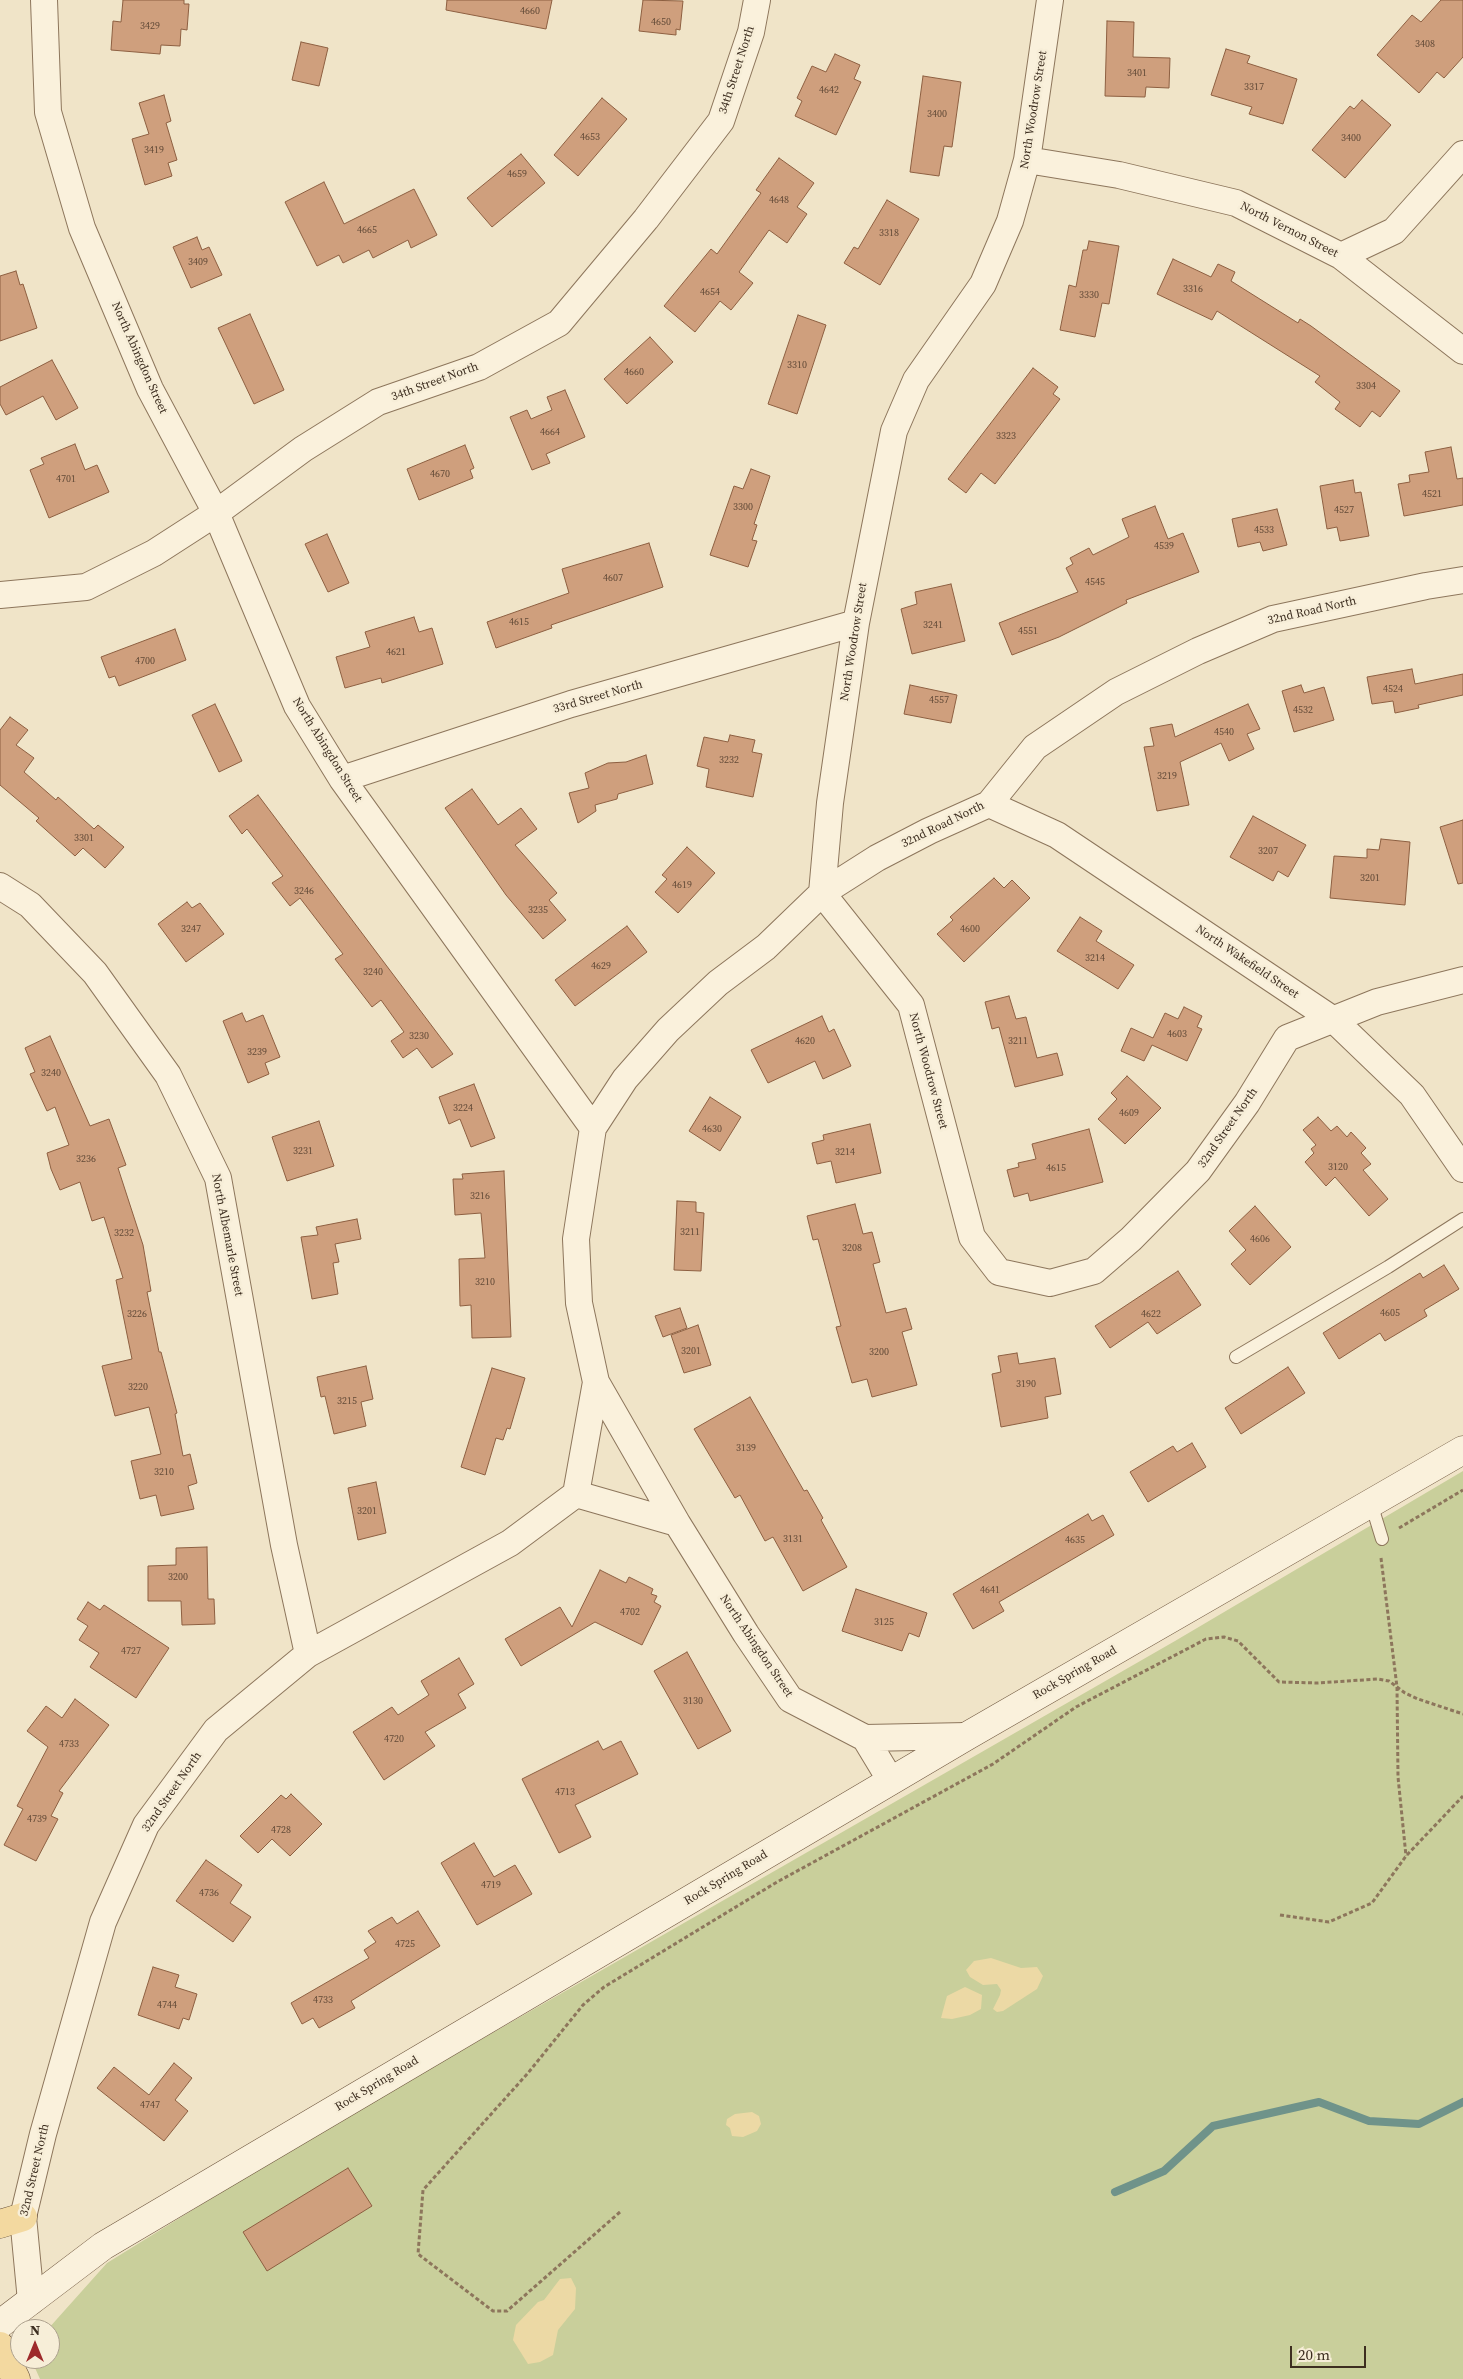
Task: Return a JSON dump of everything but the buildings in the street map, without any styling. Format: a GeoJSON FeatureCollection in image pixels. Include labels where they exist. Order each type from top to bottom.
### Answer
{"type":"FeatureCollection","features":[{"type":"Feature","properties":{"kind":"main road"},"geometry":{"type":"LineString","coordinates":[[0,2346],[16,2379]]}},
{"type":"Feature","properties":{"kind":"street","name":"North Abingdon Street"},"geometry":{"type":"LineString","coordinates":[[44,0],[48,112],[82,228],[150,389],[216,513],[298,706],[342,778],[594,1128],[576,1239],[579,1303],[596,1382],[678,1524],[746,1634],[790,1699],[865,1738],[967,1736]]}},
{"type":"Feature","properties":{"kind":"street","name":"34th Street North"},"geometry":{"type":"LineString","coordinates":[[0,595],[86,587],[154,553],[216,513],[303,449],[378,402],[479,367],[559,322],[646,219],[721,121],[751,32],[757,0]]}},
{"type":"Feature","properties":{"kind":"street","name":"North Woodrow Street"},"geometry":{"type":"LineString","coordinates":[[999,1272],[972,1238],[911,1005],[822,893],[830,803],[856,623],[894,431],[916,380],[983,284],[1010,221],[1028,160],[1050,0]]}},
{"type":"Feature","properties":{"kind":"street"},"geometry":{"type":"LineString","coordinates":[[1341,256],[1394,231],[1463,154]]}},
{"type":"Feature","properties":{"kind":"street","name":"North Vernon Street"},"geometry":{"type":"LineString","coordinates":[[1028,160],[1119,175],[1236,203],[1341,256],[1463,351]]}},
{"type":"Feature","properties":{"kind":"street","name":"32nd Road North"},"geometry":{"type":"LineString","coordinates":[[594,1128],[625,1079],[668,1030],[718,983],[766,947],[822,893],[877,858],[929,831],[989,804],[1035,747],[1116,692],[1198,651],[1273,619],[1426,586],[1463,580]]}},
{"type":"Feature","properties":{"kind":"street","name":"33rd Street North"},"geometry":{"type":"LineString","coordinates":[[342,778],[571,704],[856,623]]}},
{"type":"Feature","properties":{"kind":"street","name":"North Wakefield Street"},"geometry":{"type":"LineString","coordinates":[[989,804],[1057,835],[1335,1021],[1412,1095],[1463,1169]]}},
{"type":"Feature","properties":{"kind":"street","name":"North Albemarle Street"},"geometry":{"type":"LineString","coordinates":[[0,886],[30,905],[95,973],[168,1075],[218,1178],[284,1545],[308,1654]]}},
{"type":"Feature","properties":{"kind":"street","name":"32nd Street North"},"geometry":{"type":"LineString","coordinates":[[999,1272],[1050,1283],[1094,1271],[1131,1239],[1198,1171],[1247,1103],[1286,1038],[1335,1021],[1377,1002],[1463,980]]}},
{"type":"Feature","properties":{"kind":"street","name":"North Abingdon Street"},"geometry":{"type":"LineString","coordinates":[[576,1494],[596,1382]]}},
{"type":"Feature","properties":{"kind":"street","name":"Rock Spring Road"},"geometry":{"type":"LineString","coordinates":[[0,2324],[103,2246],[967,1736],[1463,1450]]}},
{"type":"Feature","properties":{"kind":"street"},"geometry":{"type":"LineString","coordinates":[[576,1494],[678,1524]]}},
{"type":"Feature","properties":{"kind":"street","name":"32nd Street North"},"geometry":{"type":"LineString","coordinates":[[30,2301],[11,2220],[43,2134],[103,1922],[146,1825],[216,1730],[308,1654],[510,1543],[576,1494]]}},
{"type":"Feature","properties":{"kind":"street"},"geometry":{"type":"LineString","coordinates":[[865,1738],[891,1781]]}},
{"type":"Feature","properties":{"kind":"lane"},"geometry":{"type":"LineString","coordinates":[[1236,1357],[1388,1267],[1463,1219]]}},
{"type":"Feature","properties":{"kind":"lane"},"geometry":{"type":"LineString","coordinates":[[1371,1503],[1382,1539]]}},
{"type":"Feature","properties":{"kind":"path"},"geometry":{"type":"LineString","coordinates":[[1406,1856],[1398,1777],[1397,1687],[1381,1568],[1382,1539],[1463,1490]]}},
{"type":"Feature","properties":{"kind":"path"},"geometry":{"type":"LineString","coordinates":[[620,2212],[507,2311],[493,2311],[418,2254],[423,2190],[522,2080],[583,2005],[604,1987],[777,1882],[993,1764],[1076,1707],[1206,1639],[1224,1637],[1238,1641],[1279,1682],[1378,1679],[1389,1681],[1418,1698],[1463,1714]]}},
{"type":"Feature","properties":{"kind":"path"},"geometry":{"type":"LineString","coordinates":[[1280,1914],[1329,1922],[1372,1903],[1406,1856],[1463,1796]]}},
{"type":"Feature","properties":{"kind":"green space"},"geometry":{"type":"Polygon","coordinates":[[[1463,1471],[1463,2379],[40,2379],[36,2369],[60,2369],[60,2319],[57,2319],[107,2263],[299,2144],[1175,1641],[1463,1471]]]}},
{"type":"Feature","properties":{"kind":"sand"},"geometry":{"type":"Polygon","coordinates":[[[991,1958],[1021,1968],[1037,1967],[1043,1976],[1037,1989],[1003,2011],[997,2012],[993,2009],[1001,1990],[997,1984],[983,1985],[970,1977],[966,1970],[974,1961],[991,1958]]]}},
{"type":"Feature","properties":{"kind":"sand"},"geometry":{"type":"Polygon","coordinates":[[[965,1987],[982,1995],[981,2009],[970,2015],[952,2019],[941,2018],[947,1996],[965,1987]]]}},
{"type":"Feature","properties":{"kind":"sand"},"geometry":{"type":"Polygon","coordinates":[[[752,2112],[759,2116],[761,2124],[757,2131],[743,2137],[732,2136],[730,2128],[726,2125],[727,2119],[735,2114],[752,2112]]]}},
{"type":"Feature","properties":{"kind":"sand"},"geometry":{"type":"Polygon","coordinates":[[[571,2278],[576,2288],[575,2309],[558,2330],[553,2355],[540,2362],[528,2364],[513,2340],[516,2325],[538,2302],[544,2300],[560,2279],[571,2278]]]}},
{"type":"Feature","properties":{"kind":"waterway"},"geometry":{"type":"LineString","coordinates":[[1115,2192],[1164,2171],[1213,2126],[1319,2102],[1369,2121],[1419,2124],[1463,2102]]}}]}
